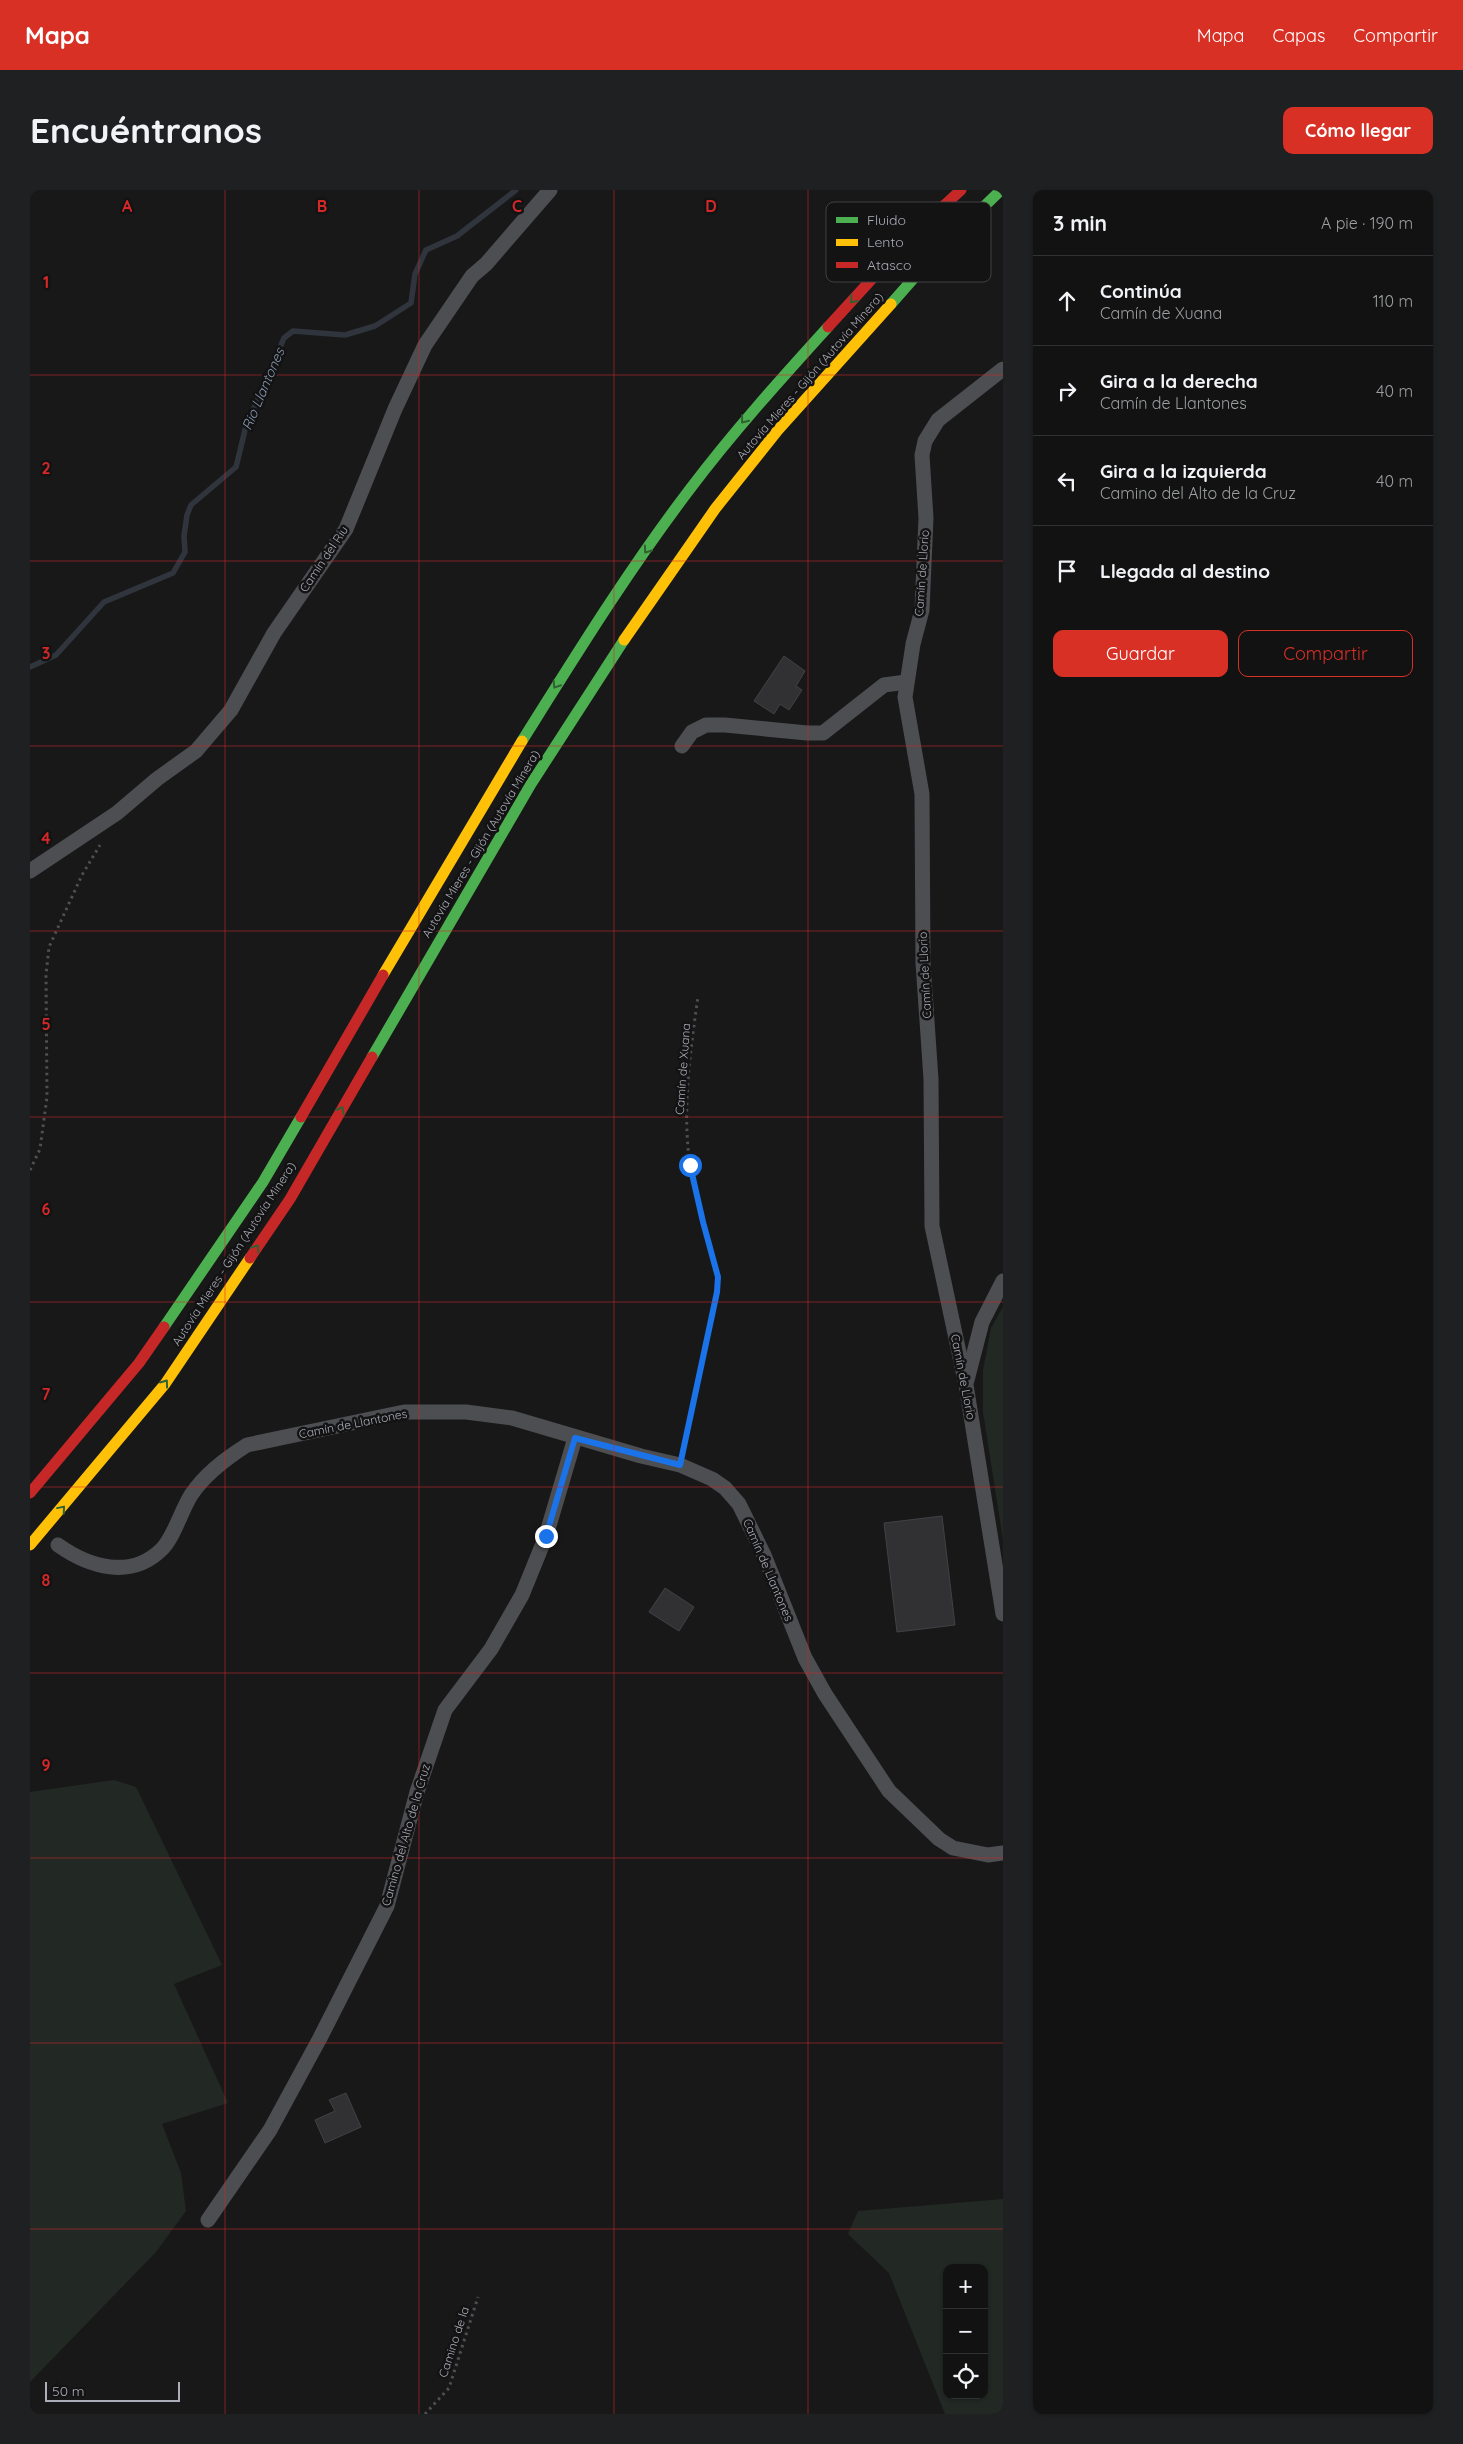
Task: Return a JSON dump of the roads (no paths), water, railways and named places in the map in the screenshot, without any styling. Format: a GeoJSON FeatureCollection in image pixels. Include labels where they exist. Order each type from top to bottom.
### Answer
{"type":"FeatureCollection","features":[{"type":"Feature","properties":{"kind":"highway","name":"Autovía Mieres - Gijón (Autovía Minera)"},"geometry":{"type":"LineString","coordinates":[[948,202],[961,190]]}},
{"type":"Feature","properties":{"kind":"highway","name":"Autovía Mieres - Gijón (Autovía Minera)"},"geometry":{"type":"LineString","coordinates":[[989,202],[1001,190]]}},
{"type":"Feature","properties":{"kind":"highway","name":"Autovía Mieres - Gijón (Autovía Minera)"},"geometry":{"type":"LineString","coordinates":[[30,1493],[139,1363],[263,1182],[503,770],[596,623],[690,489],[753,410],[869,282]]}},
{"type":"Feature","properties":{"kind":"highway","name":"Autovía Mieres - Gijón (Autovía Minera)"},"geometry":{"type":"LineString","coordinates":[[30,1545],[89,1477],[165,1384],[290,1199],[531,784],[623,641],[716,509],[778,430],[911,282]]}},
{"type":"Feature","properties":{"kind":"street","name":"Camín del Riu"},"geometry":{"type":"LineString","coordinates":[[30,871],[117,814],[157,779],[196,751],[231,710],[274,633],[346,529],[395,409],[425,345],[472,276],[486,264],[550,190]]}},
{"type":"Feature","properties":{"kind":"street","name":"Camín de Llorio"},"geometry":{"type":"LineString","coordinates":[[1003,369],[938,420],[924,441],[922,455],[926,518],[922,610],[906,682],[905,697],[922,794],[923,963],[931,1079],[932,1226],[966,1385],[1003,1614]]}},
{"type":"Feature","properties":{"kind":"street"},"geometry":{"type":"LineString","coordinates":[[682,746],[692,732],[706,725],[823,733],[884,685],[906,682]]}},
{"type":"Feature","properties":{"kind":"street"},"geometry":{"type":"LineString","coordinates":[[966,1385],[982,1322],[1003,1281]]}},
{"type":"Feature","properties":{"kind":"street","name":"Camín de Llantones"},"geometry":{"type":"LineString","coordinates":[[58,1545],[72,1555],[95,1566],[117,1569],[143,1563],[163,1548],[190,1496],[207,1476],[225,1459],[247,1445],[404,1412],[466,1412],[512,1418],[575,1438],[680,1465],[712,1479],[725,1488],[739,1504],[764,1555],[805,1658],[825,1694],[890,1791],[939,1839],[952,1848],[988,1855],[1003,1853]]}},
{"type":"Feature","properties":{"kind":"street","name":"Camino del Alto de la Cruz"},"geometry":{"type":"LineString","coordinates":[[208,2220],[270,2130],[320,2038],[387,1906],[417,1792],[445,1710],[491,1648],[522,1595],[546,1536],[575,1438]]}},
{"type":"Feature","properties":{"kind":"waterway","name":"Rio Llantones"},"geometry":{"type":"LineString","coordinates":[[30,667],[56,655],[104,602],[173,573],[185,552],[184,536],[187,515],[191,505],[236,467],[246,426],[284,338],[293,331],[345,335],[375,326],[411,303],[415,274],[426,250],[457,236],[516,190]]}}]}
